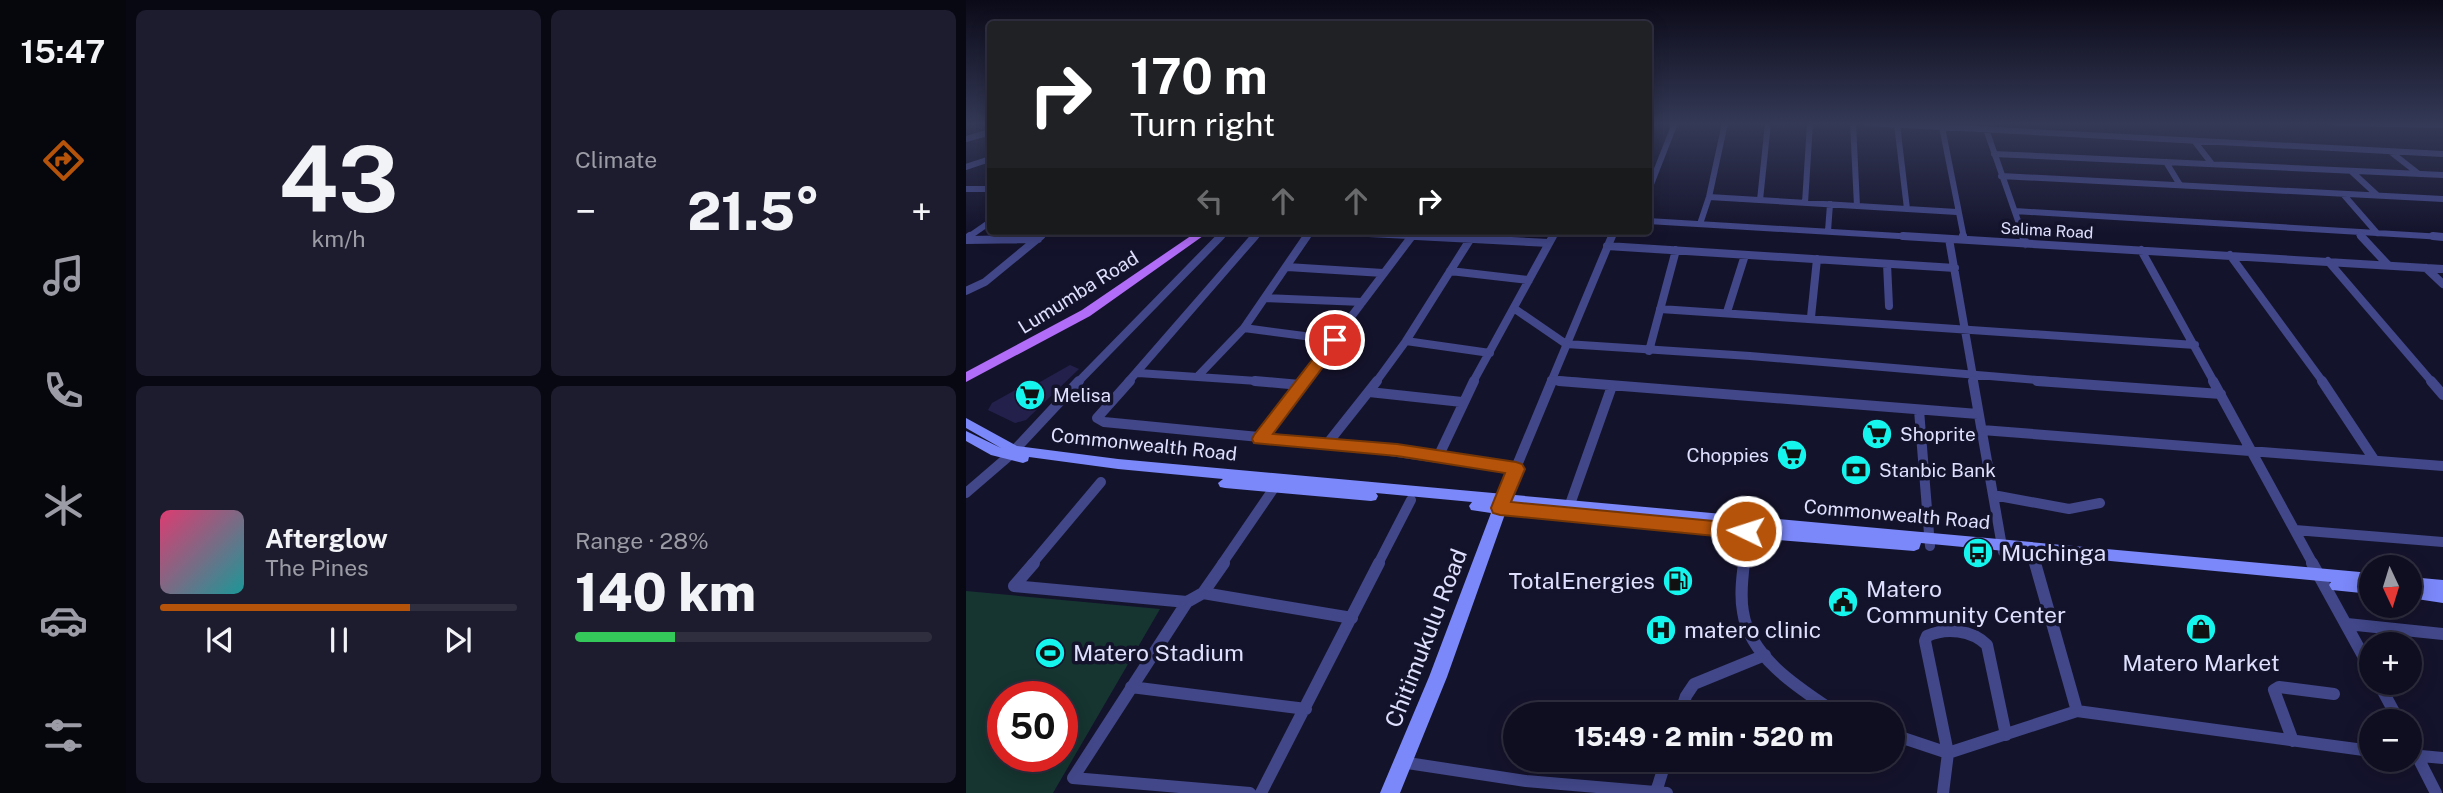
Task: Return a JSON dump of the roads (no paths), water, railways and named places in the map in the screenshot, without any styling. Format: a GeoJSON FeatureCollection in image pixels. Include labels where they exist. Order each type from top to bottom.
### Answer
{"type":"FeatureCollection","features":[{"type":"Feature","properties":{"kind":"main road","name":"Lumumba Road"},"geometry":{"type":"LineString","coordinates":[[966,373],[1042,333],[1169,248],[1184,235]]}},
{"type":"Feature","properties":{"kind":"main road","name":"Lumumba Road"},"geometry":{"type":"LineString","coordinates":[[966,378],[1054,332],[1199,235]]}},
{"type":"Feature","properties":{"kind":"main road","name":"Commonwealth Road"},"geometry":{"type":"LineString","coordinates":[[966,422],[1012,453],[1501,504],[2323,579],[2359,586]]}},
{"type":"Feature","properties":{"kind":"main road","name":"Commonwealth Road"},"geometry":{"type":"LineString","coordinates":[[966,435],[1012,453],[1274,488],[1411,500],[1570,507],[1746,527]]}},
{"type":"Feature","properties":{"kind":"main road","name":"Chitimukulu Road"},"geometry":{"type":"LineString","coordinates":[[1390,793],[1438,677],[1501,504]]}},
{"type":"Feature","properties":{"kind":"main road","name":"Commonwealth Road"},"geometry":{"type":"LineString","coordinates":[[2002,548],[2323,579],[2359,579]]}},
{"type":"Feature","properties":{"kind":"main road"},"geometry":{"type":"LineString","coordinates":[[2422,584],[2443,586]]}},
{"type":"Feature","properties":{"kind":"main road"},"geometry":{"type":"LineString","coordinates":[[2422,593],[2443,596]]}},
{"type":"Feature","properties":{"kind":"street"},"geometry":{"type":"LineString","coordinates":[[966,167],[987,160]]}},
{"type":"Feature","properties":{"kind":"street"},"geometry":{"type":"LineString","coordinates":[[1652,182],[1661,160]]}},
{"type":"Feature","properties":{"kind":"street"},"geometry":{"type":"LineString","coordinates":[[1700,224],[1717,160]]}},
{"type":"Feature","properties":{"kind":"street"},"geometry":{"type":"LineString","coordinates":[[1760,200],[1764,160]]}},
{"type":"Feature","properties":{"kind":"street"},"geometry":{"type":"LineString","coordinates":[[1805,203],[1808,160]]}},
{"type":"Feature","properties":{"kind":"street"},"geometry":{"type":"LineString","coordinates":[[1855,160],[1857,205]]}},
{"type":"Feature","properties":{"kind":"street"},"geometry":{"type":"LineString","coordinates":[[1901,160],[1907,209]]}},
{"type":"Feature","properties":{"kind":"street"},"geometry":{"type":"LineString","coordinates":[[1948,160],[1964,240]]}},
{"type":"Feature","properties":{"kind":"street"},"geometry":{"type":"LineString","coordinates":[[1996,160],[2026,244]]}},
{"type":"Feature","properties":{"kind":"street"},"geometry":{"type":"LineString","coordinates":[[2128,160],[2443,175]]}},
{"type":"Feature","properties":{"kind":"street"},"geometry":{"type":"LineString","coordinates":[[2209,160],[2212,164]]}},
{"type":"Feature","properties":{"kind":"street"},"geometry":{"type":"LineString","coordinates":[[2401,160],[2419,174]]}},
{"type":"Feature","properties":{"kind":"street"},"geometry":{"type":"LineString","coordinates":[[2166,162],[2180,185]]}},
{"type":"Feature","properties":{"kind":"street"},"geometry":{"type":"LineString","coordinates":[[2351,171],[2377,195]]}},
{"type":"Feature","properties":{"kind":"street"},"geometry":{"type":"LineString","coordinates":[[2001,176],[2443,199]]}},
{"type":"Feature","properties":{"kind":"street"},"geometry":{"type":"LineString","coordinates":[[966,189],[987,189]]}},
{"type":"Feature","properties":{"kind":"street"},"geometry":{"type":"LineString","coordinates":[[2343,194],[2377,233]]}},
{"type":"Feature","properties":{"kind":"street"},"geometry":{"type":"LineString","coordinates":[[1709,198],[1957,212]]}},
{"type":"Feature","properties":{"kind":"street"},"geometry":{"type":"LineString","coordinates":[[1828,230],[1830,204]]}},
{"type":"Feature","properties":{"kind":"street"},"geometry":{"type":"LineString","coordinates":[[2015,211],[2443,237]]}},
{"type":"Feature","properties":{"kind":"street","name":"Salima Road"},"geometry":{"type":"LineString","coordinates":[[1652,221],[2443,269]]}},
{"type":"Feature","properties":{"kind":"street"},"geometry":{"type":"LineString","coordinates":[[966,240],[987,224]]}},
{"type":"Feature","properties":{"kind":"street"},"geometry":{"type":"LineString","coordinates":[[2358,233],[2388,265]]}},
{"type":"Feature","properties":{"kind":"street"},"geometry":{"type":"LineString","coordinates":[[966,291],[985,282],[1043,235]]}},
{"type":"Feature","properties":{"kind":"street"},"geometry":{"type":"LineString","coordinates":[[966,493],[1012,453],[1222,235]]}},
{"type":"Feature","properties":{"kind":"street"},"geometry":{"type":"LineString","coordinates":[[1257,235],[1097,418],[1104,422],[1260,439],[1438,455],[1516,469]]}},
{"type":"Feature","properties":{"kind":"street"},"geometry":{"type":"LineString","coordinates":[[1199,375],[1244,328],[1287,267],[1306,235]]}},
{"type":"Feature","properties":{"kind":"street"},"geometry":{"type":"LineString","coordinates":[[1260,439],[1413,235]]}},
{"type":"Feature","properties":{"kind":"street"},"geometry":{"type":"LineString","coordinates":[[1437,235],[1549,243]]}},
{"type":"Feature","properties":{"kind":"street"},"geometry":{"type":"LineString","coordinates":[[1438,455],[1462,401],[1554,235]]}},
{"type":"Feature","properties":{"kind":"street"},"geometry":{"type":"LineString","coordinates":[[1501,504],[1613,235]]}},
{"type":"Feature","properties":{"kind":"street"},"geometry":{"type":"LineString","coordinates":[[1327,444],[1406,341],[1471,238]]}},
{"type":"Feature","properties":{"kind":"street"},"geometry":{"type":"LineString","coordinates":[[966,240],[1038,239]]}},
{"type":"Feature","properties":{"kind":"street"},"geometry":{"type":"LineString","coordinates":[[1949,239],[2002,548]]}},
{"type":"Feature","properties":{"kind":"street"},"geometry":{"type":"LineString","coordinates":[[1607,246],[1955,268]]}},
{"type":"Feature","properties":{"kind":"street"},"geometry":{"type":"LineString","coordinates":[[1649,351],[1676,250]]}},
{"type":"Feature","properties":{"kind":"street"},"geometry":{"type":"LineString","coordinates":[[2141,250],[2359,647]]}},
{"type":"Feature","properties":{"kind":"street"},"geometry":{"type":"LineString","coordinates":[[1727,313],[1745,255]]}},
{"type":"Feature","properties":{"kind":"street"},"geometry":{"type":"LineString","coordinates":[[2230,255],[2306,357],[2375,461]]}},
{"type":"Feature","properties":{"kind":"street"},"geometry":{"type":"LineString","coordinates":[[1811,317],[1817,259]]}},
{"type":"Feature","properties":{"kind":"street"},"geometry":{"type":"LineString","coordinates":[[2328,261],[2443,395]]}},
{"type":"Feature","properties":{"kind":"street"},"geometry":{"type":"LineString","coordinates":[[1887,264],[1889,306]]}},
{"type":"Feature","properties":{"kind":"street"},"geometry":{"type":"LineString","coordinates":[[1287,267],[1384,273]]}},
{"type":"Feature","properties":{"kind":"street"},"geometry":{"type":"LineString","coordinates":[[2426,268],[2443,284]]}},
{"type":"Feature","properties":{"kind":"street"},"geometry":{"type":"LineString","coordinates":[[1450,271],[1529,280]]}},
{"type":"Feature","properties":{"kind":"street"},"geometry":{"type":"LineString","coordinates":[[1266,298],[1362,302]]}},
{"type":"Feature","properties":{"kind":"street"},"geometry":{"type":"LineString","coordinates":[[1515,309],[1566,344],[2221,394]]}},
{"type":"Feature","properties":{"kind":"street"},"geometry":{"type":"LineString","coordinates":[[1660,309],[1811,317],[2195,345]]}},
{"type":"Feature","properties":{"kind":"street"},"geometry":{"type":"LineString","coordinates":[[1244,328],[1335,340]]}},
{"type":"Feature","properties":{"kind":"street"},"geometry":{"type":"LineString","coordinates":[[1406,341],[1490,354]]}},
{"type":"Feature","properties":{"kind":"street"},"geometry":{"type":"LineString","coordinates":[[1138,373],[1199,375],[1300,385]]}},
{"type":"Feature","properties":{"kind":"street"},"geometry":{"type":"LineString","coordinates":[[1551,380],[1978,414]]}},
{"type":"Feature","properties":{"kind":"street"},"geometry":{"type":"LineString","coordinates":[[1570,507],[1612,386]]}},
{"type":"Feature","properties":{"kind":"street"},"geometry":{"type":"LineString","coordinates":[[1369,392],[1462,401]]}},
{"type":"Feature","properties":{"kind":"street"},"geometry":{"type":"LineString","coordinates":[[1919,410],[1930,542]]}},
{"type":"Feature","properties":{"kind":"street"},"geometry":{"type":"LineString","coordinates":[[1982,430],[2443,466]]}},
{"type":"Feature","properties":{"kind":"street"},"geometry":{"type":"LineString","coordinates":[[1101,482],[1014,586],[1187,602]]}},
{"type":"Feature","properties":{"kind":"street"},"geometry":{"type":"LineString","coordinates":[[1250,793],[1073,778],[1187,602],[1203,593],[1274,488]]}},
{"type":"Feature","properties":{"kind":"street"},"geometry":{"type":"LineString","coordinates":[[1993,495],[2069,509],[2100,503]]}},
{"type":"Feature","properties":{"kind":"street"},"geometry":{"type":"LineString","coordinates":[[1261,793],[1411,500]]}},
{"type":"Feature","properties":{"kind":"street"},"geometry":{"type":"LineString","coordinates":[[1746,527],[1743,615],[1748,634],[1793,683],[1821,702]]}},
{"type":"Feature","properties":{"kind":"street"},"geometry":{"type":"LineString","coordinates":[[2295,530],[2443,542]]}},
{"type":"Feature","properties":{"kind":"street"},"geometry":{"type":"LineString","coordinates":[[2032,553],[2077,711]]}},
{"type":"Feature","properties":{"kind":"street"},"geometry":{"type":"LineString","coordinates":[[1203,593],[1352,618]]}},
{"type":"Feature","properties":{"kind":"street"},"geometry":{"type":"LineString","coordinates":[[2347,624],[2443,634]]}},
{"type":"Feature","properties":{"kind":"street"},"geometry":{"type":"LineString","coordinates":[[1943,793],[1948,753],[1926,641],[1932,632],[1974,635],[1982,639],[1989,652],[2006,735]]}},
{"type":"Feature","properties":{"kind":"street"},"geometry":{"type":"LineString","coordinates":[[1684,702],[1694,684],[1765,655]]}},
{"type":"Feature","properties":{"kind":"street"},"geometry":{"type":"LineString","coordinates":[[1131,687],[1306,709]]}},
{"type":"Feature","properties":{"kind":"street"},"geometry":{"type":"LineString","coordinates":[[2293,741],[2274,690],[2279,687],[2334,694]]}},
{"type":"Feature","properties":{"kind":"street"},"geometry":{"type":"LineString","coordinates":[[1905,738],[1948,753],[2077,711],[2359,749]]}},
{"type":"Feature","properties":{"kind":"street"},"geometry":{"type":"LineString","coordinates":[[2422,756],[2443,758]]}},
{"type":"Feature","properties":{"kind":"street"},"geometry":{"type":"LineString","coordinates":[[1401,762],[1524,787],[1661,792],[1664,772]]}},
{"type":"Feature","properties":{"kind":"street"},"geometry":{"type":"LineString","coordinates":[[2422,771],[2435,793]]}},
{"type":"Feature","properties":{"kind":"place","name":"Melisa"},"geometry":{"type":"Point","coordinates":[1030,395]}},
{"type":"Feature","properties":{"kind":"place","name":"Shoprite"},"geometry":{"type":"Point","coordinates":[1877,434]}},
{"type":"Feature","properties":{"kind":"place","name":"Choppies"},"geometry":{"type":"Point","coordinates":[1792,455]}},
{"type":"Feature","properties":{"kind":"place","name":"Stanbic Bank"},"geometry":{"type":"Point","coordinates":[1856,470]}},
{"type":"Feature","properties":{"kind":"place","name":"Muchinga"},"geometry":{"type":"Point","coordinates":[1978,553]}},
{"type":"Feature","properties":{"kind":"place","name":"TotalEnergies"},"geometry":{"type":"Point","coordinates":[1678,581]}},
{"type":"Feature","properties":{"kind":"place","name":"Matero Community Center"},"geometry":{"type":"Point","coordinates":[1843,602]}},
{"type":"Feature","properties":{"kind":"place","name":"Matero Market"},"geometry":{"type":"Point","coordinates":[2201,629]}},
{"type":"Feature","properties":{"kind":"place","name":"matero clinic"},"geometry":{"type":"Point","coordinates":[1661,630]}},
{"type":"Feature","properties":{"kind":"place","name":"Matero Stadium"},"geometry":{"type":"Point","coordinates":[1050,653]}}]}
